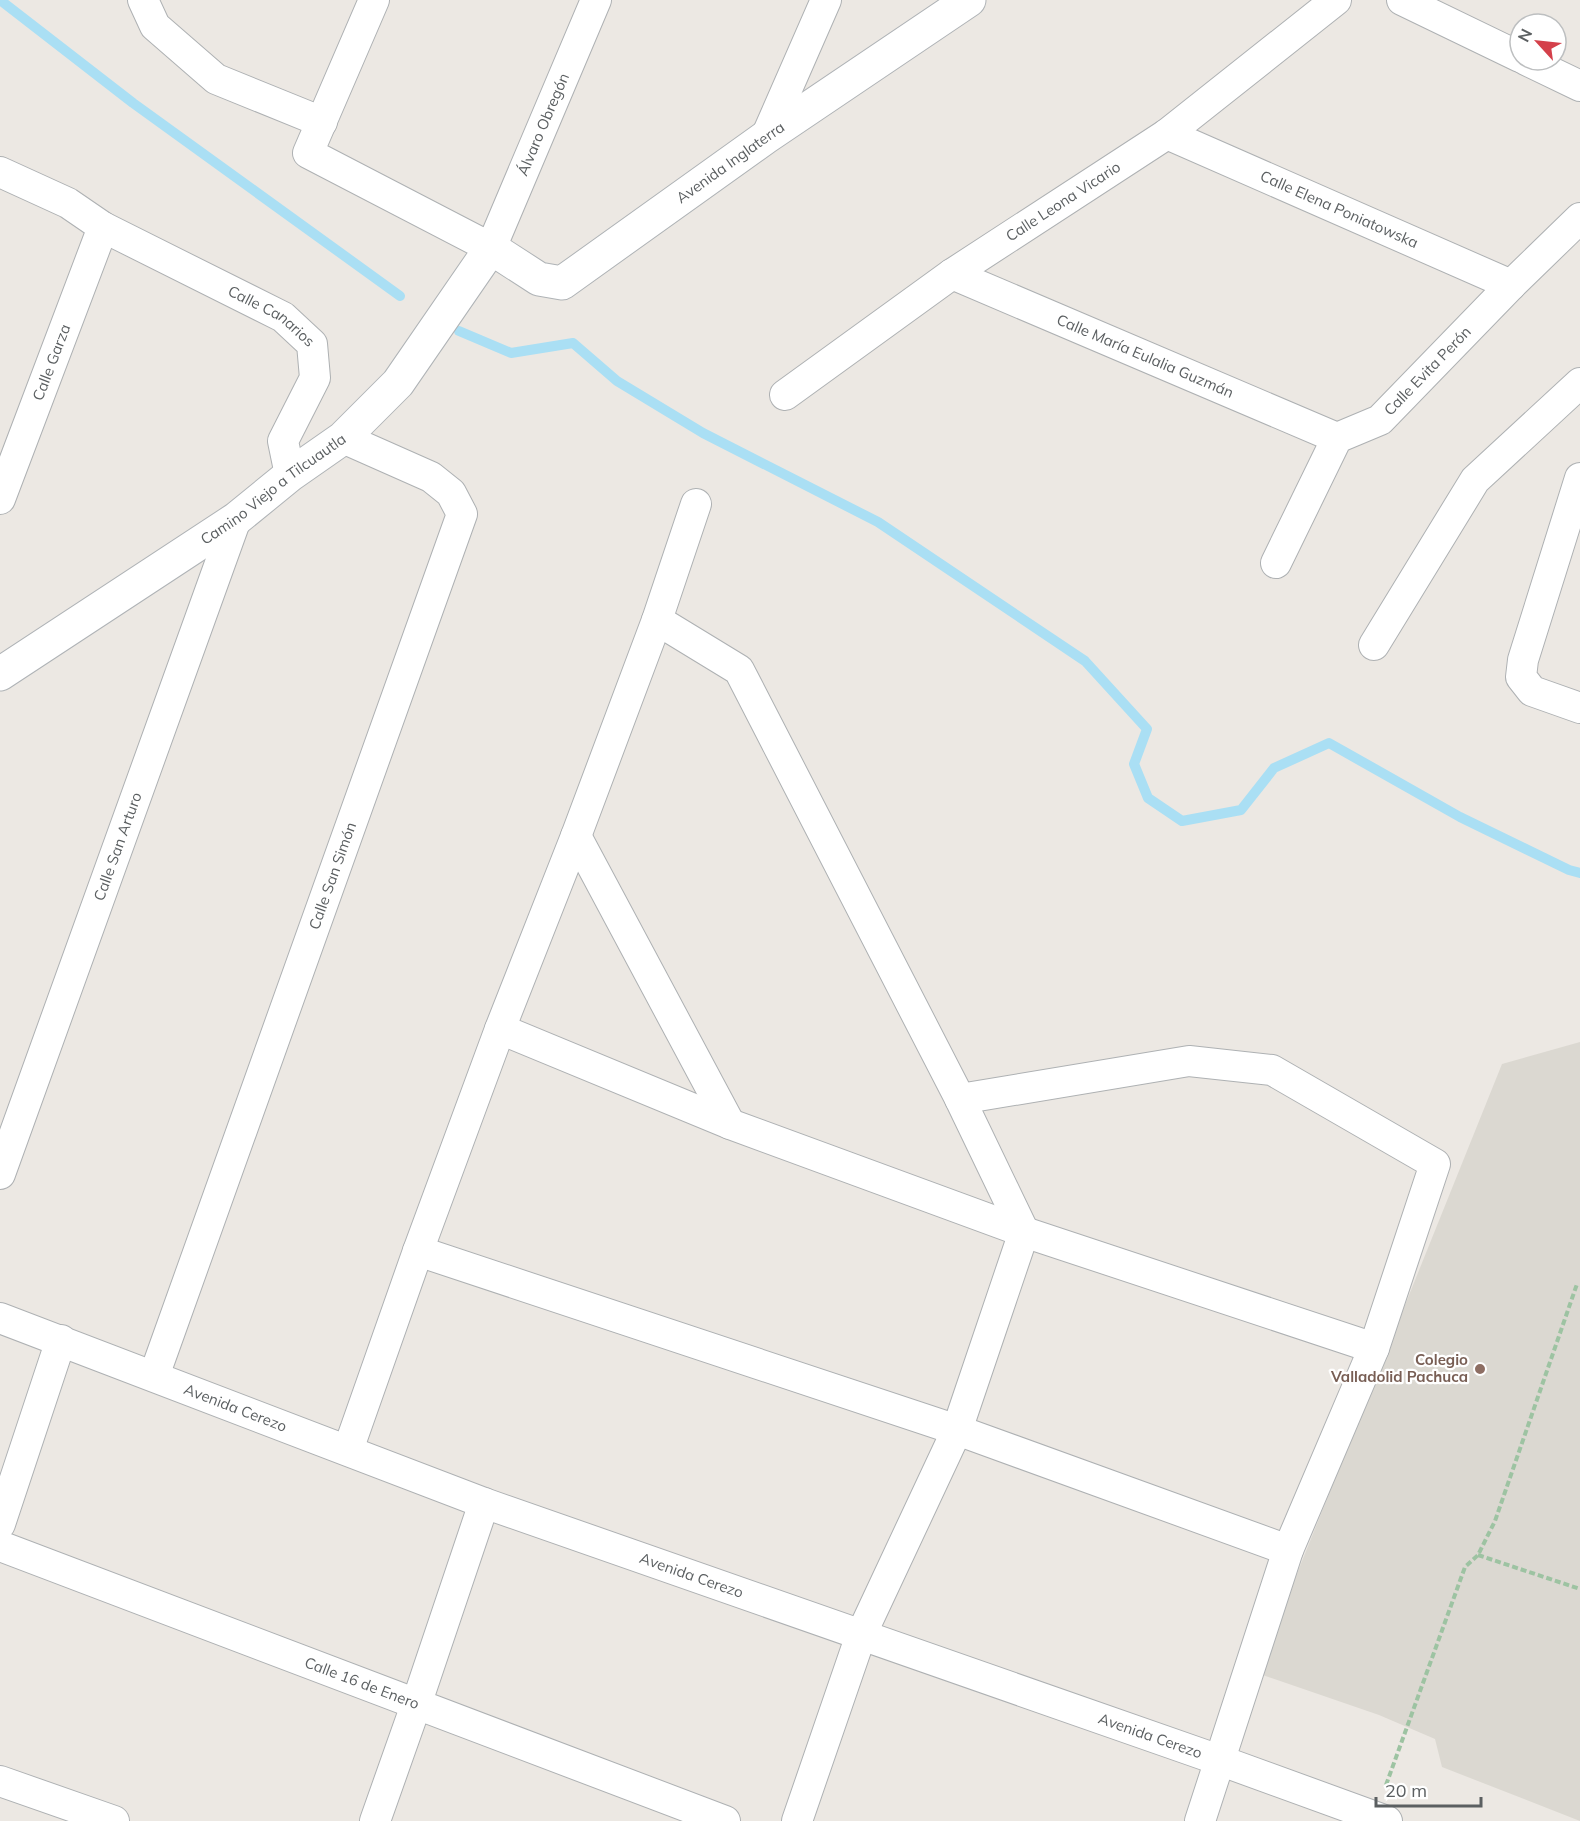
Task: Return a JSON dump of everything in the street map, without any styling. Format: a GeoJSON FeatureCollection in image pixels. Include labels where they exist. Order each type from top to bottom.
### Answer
{"type":"FeatureCollection","features":[{"type":"Feature","properties":{"kind":"street"},"geometry":{"type":"LineString","coordinates":[[143,0],[155,26],[216,79],[322,122]]}},
{"type":"Feature","properties":{"kind":"street"},"geometry":{"type":"LineString","coordinates":[[374,0],[308,153],[491,248]]}},
{"type":"Feature","properties":{"kind":"street","name":"Álvaro Obregón"},"geometry":{"type":"LineString","coordinates":[[491,248],[596,0]]}},
{"type":"Feature","properties":{"kind":"street"},"geometry":{"type":"LineString","coordinates":[[766,137],[826,0]]}},
{"type":"Feature","properties":{"kind":"street","name":"Avenida Inglaterra"},"geometry":{"type":"LineString","coordinates":[[491,248],[539,279],[562,283],[766,137],[969,0]]}},
{"type":"Feature","properties":{"kind":"street","name":"Calle Leona Vicario"},"geometry":{"type":"LineString","coordinates":[[785,395],[952,274],[1167,134],[1336,0]]}},
{"type":"Feature","properties":{"kind":"street"},"geometry":{"type":"LineString","coordinates":[[1402,0],[1508,51]]}},
{"type":"Feature","properties":{"kind":"street"},"geometry":{"type":"LineString","coordinates":[[1551,72],[1580,86]]}},
{"type":"Feature","properties":{"kind":"street","name":"Calle Elena Poniatowska"},"geometry":{"type":"LineString","coordinates":[[1167,134],[1511,285]]}},
{"type":"Feature","properties":{"kind":"street","name":"Calle Canarios"},"geometry":{"type":"LineString","coordinates":[[0,172],[68,203],[103,227],[283,317],[312,344],[315,378],[283,441],[290,475]]}},
{"type":"Feature","properties":{"kind":"street","name":"Calle Evita Perón"},"geometry":{"type":"LineString","coordinates":[[1337,438],[1380,420],[1511,285],[1580,218]]}},
{"type":"Feature","properties":{"kind":"street","name":"Calle Garza"},"geometry":{"type":"LineString","coordinates":[[0,499],[103,227]]}},
{"type":"Feature","properties":{"kind":"street","name":"Camino Viejo a Tilcuautla"},"geometry":{"type":"LineString","coordinates":[[0,674],[236,519],[290,475],[343,438],[398,383],[491,248]]}},
{"type":"Feature","properties":{"kind":"street","name":"Calle María Eulalia Guzmán"},"geometry":{"type":"LineString","coordinates":[[952,274],[1337,438]]}},
{"type":"Feature","properties":{"kind":"street"},"geometry":{"type":"LineString","coordinates":[[1374,645],[1474,480],[1580,383]]}},
{"type":"Feature","properties":{"kind":"street","name":"Calle San Simón"},"geometry":{"type":"LineString","coordinates":[[154,1376],[462,514],[451,493],[431,477],[343,438]]}},
{"type":"Feature","properties":{"kind":"street"},"geometry":{"type":"LineString","coordinates":[[1276,563],[1337,438]]}},
{"type":"Feature","properties":{"kind":"street"},"geometry":{"type":"LineString","coordinates":[[1580,478],[1522,660],[1521,677],[1532,691],[1580,708]]}},
{"type":"Feature","properties":{"kind":"street"},"geometry":{"type":"LineString","coordinates":[[348,1450],[500,1029],[657,620],[696,504]]}},
{"type":"Feature","properties":{"kind":"street","name":"Calle San Arturo"},"geometry":{"type":"LineString","coordinates":[[0,1174],[236,519]]}},
{"type":"Feature","properties":{"kind":"street"},"geometry":{"type":"LineString","coordinates":[[657,620],[739,670],[960,1098],[1024,1232],[957,1430],[861,1635],[797,1821]]}},
{"type":"Feature","properties":{"kind":"street"},"geometry":{"type":"LineString","coordinates":[[576,836],[730,1124]]}},
{"type":"Feature","properties":{"kind":"street"},"geometry":{"type":"LineString","coordinates":[[500,1029],[730,1124],[1024,1232],[1374,1348]]}},
{"type":"Feature","properties":{"kind":"street"},"geometry":{"type":"LineString","coordinates":[[960,1098],[1189,1061],[1272,1070],[1435,1164],[1374,1348],[1288,1550],[1200,1821]]}},
{"type":"Feature","properties":{"kind":"street"},"geometry":{"type":"LineString","coordinates":[[418,1251],[957,1430],[1288,1550]]}},
{"type":"Feature","properties":{"kind":"street","name":"Avenida Cerezo"},"geometry":{"type":"LineString","coordinates":[[0,1318],[484,1503],[1220,1760],[1380,1819]]}},
{"type":"Feature","properties":{"kind":"street"},"geometry":{"type":"LineString","coordinates":[[0,1524],[61,1340]]}},
{"type":"Feature","properties":{"kind":"street"},"geometry":{"type":"LineString","coordinates":[[375,1821],[484,1503]]}},
{"type":"Feature","properties":{"kind":"street","name":"Calle 16 de Enero"},"geometry":{"type":"LineString","coordinates":[[0,1546],[724,1821]]}},
{"type":"Feature","properties":{"kind":"street"},"geometry":{"type":"LineString","coordinates":[[0,1781],[114,1821]]}},
{"type":"Feature","properties":{"kind":"path"},"geometry":{"type":"LineString","coordinates":[[1380,1819],[1466,1567],[1478,1555],[1495,1521],[1577,1284]]}},
{"type":"Feature","properties":{"kind":"path"},"geometry":{"type":"LineString","coordinates":[[1478,1555],[1580,1589]]}},
{"type":"Feature","properties":{"kind":"shaded area","name":"Colegio Valladolid Pachuca"},"geometry":{"type":"Polygon","coordinates":[[[1580,1042],[1580,1821],[1442,1767],[1435,1739],[1379,1715],[1257,1673],[1502,1064],[1580,1042]]]}},
{"type":"Feature","properties":{"kind":"waterway"},"geometry":{"type":"LineString","coordinates":[[0,0],[133,103],[400,296]]}},
{"type":"Feature","properties":{"kind":"waterway"},"geometry":{"type":"LineString","coordinates":[[459,331],[511,353],[573,343],[617,381],[703,433],[878,522],[1085,661],[1147,729],[1134,764],[1148,798],[1182,821],[1241,810],[1274,768],[1329,743],[1460,817],[1569,870],[1580,873]]}},
{"type":"Feature","properties":{"kind":"place","name":"Colegio Valladolid Pachuca"},"geometry":{"type":"Point","coordinates":[1480,1369]}}]}
